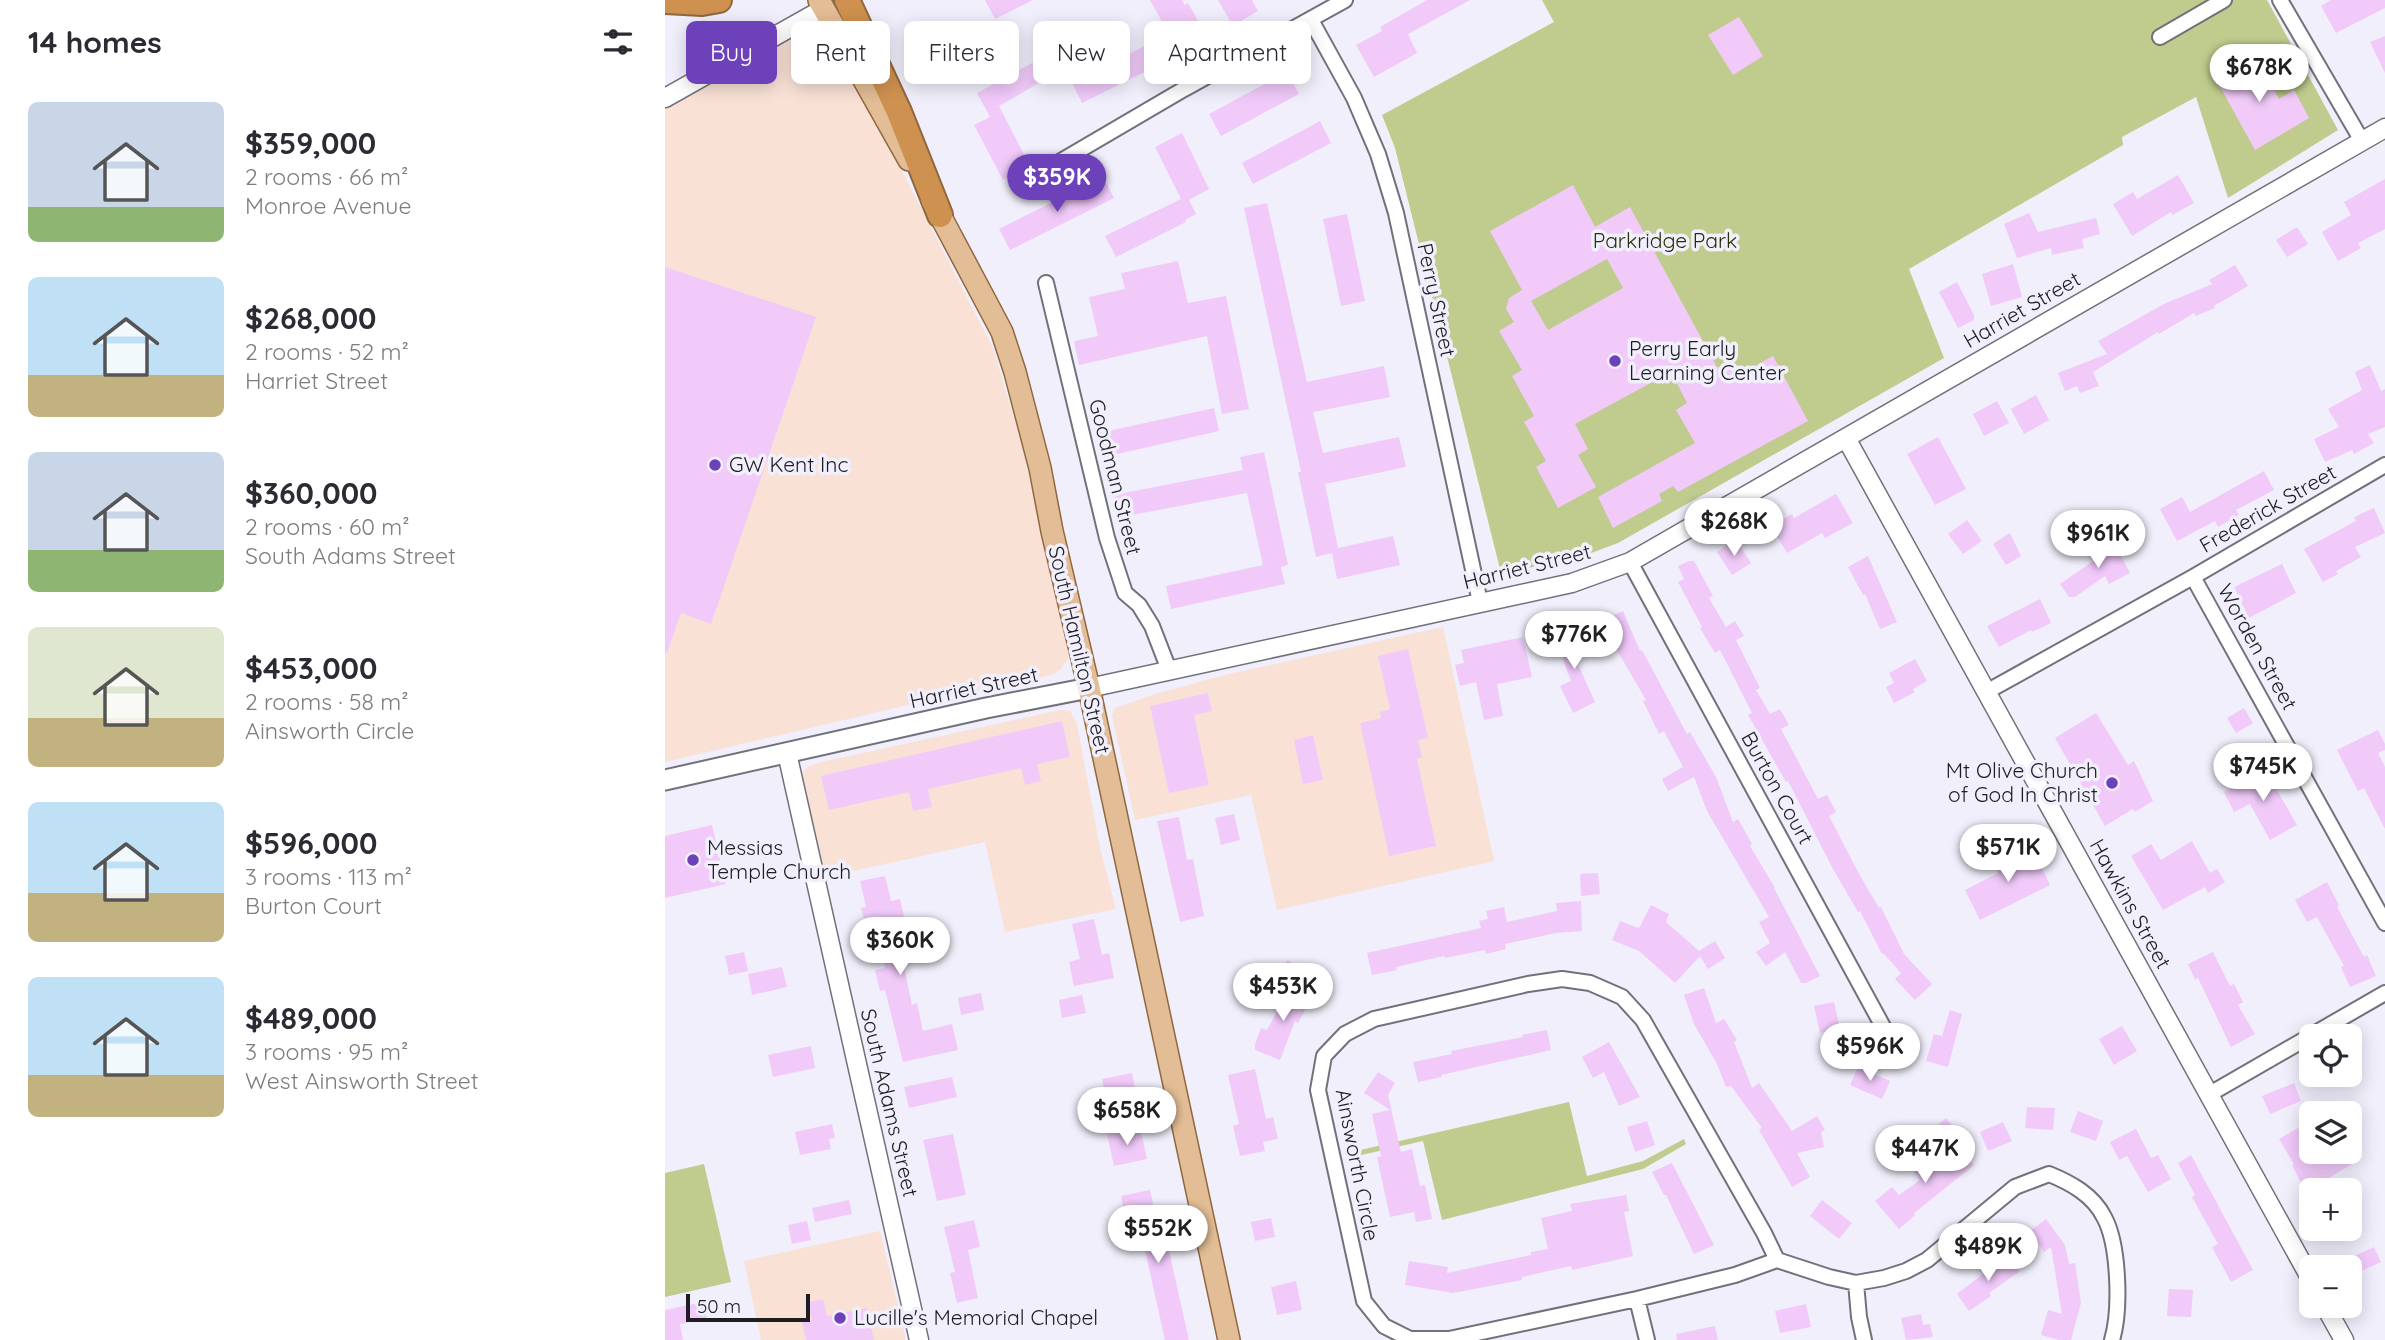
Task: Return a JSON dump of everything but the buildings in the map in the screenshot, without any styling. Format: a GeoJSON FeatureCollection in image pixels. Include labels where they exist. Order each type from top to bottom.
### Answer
{"type":"FeatureCollection","features":[{"type":"Feature","properties":{"kind":"highway"},"geometry":{"type":"LineString","coordinates":[[665,1],[702,3],[719,0]]}},
{"type":"Feature","properties":{"kind":"highway"},"geometry":{"type":"LineString","coordinates":[[847,0],[899,112],[940,215]]}},
{"type":"Feature","properties":{"kind":"main road","name":"South Hamilton Street"},"geometry":{"type":"LineString","coordinates":[[821,4],[940,215],[1002,332],[1015,372],[1040,468],[1089,688],[1229,1340]]}},
{"type":"Feature","properties":{"kind":"main road","name":"Harriet Street"},"geometry":{"type":"LineString","coordinates":[[665,780],[986,708],[1089,688]]}},
{"type":"Feature","properties":{"kind":"street"},"geometry":{"type":"LineString","coordinates":[[1044,171],[1184,89],[1345,0]]}},
{"type":"Feature","properties":{"kind":"street"},"geometry":{"type":"LineString","coordinates":[[2160,37],[2224,0]]}},
{"type":"Feature","properties":{"kind":"street"},"geometry":{"type":"LineString","coordinates":[[2280,0],[2362,142]]}},
{"type":"Feature","properties":{"kind":"street"},"geometry":{"type":"LineString","coordinates":[[665,98],[821,4]]}},
{"type":"Feature","properties":{"kind":"street","name":"Perry Street"},"geometry":{"type":"LineString","coordinates":[[1311,20],[1354,98],[1378,154],[1396,213],[1480,603]]}},
{"type":"Feature","properties":{"kind":"street","name":"Harriet Street"},"geometry":{"type":"LineString","coordinates":[[1089,688],[1572,583],[1630,562],[2385,128]]}},
{"type":"Feature","properties":{"kind":"street","name":"Goodman Street"},"geometry":{"type":"LineString","coordinates":[[1046,282],[1107,538],[1119,576],[1125,593],[1139,605],[1152,626],[1169,670]]}},
{"type":"Feature","properties":{"kind":"street","name":"Hawkins Street"},"geometry":{"type":"LineString","coordinates":[[1846,438],[2299,1258]]}},
{"type":"Feature","properties":{"kind":"street","name":"Frederick Street"},"geometry":{"type":"LineString","coordinates":[[1988,691],[2385,465]]}},
{"type":"Feature","properties":{"kind":"street","name":"Burton Court"},"geometry":{"type":"LineString","coordinates":[[1630,562],[1887,1034]]}},
{"type":"Feature","properties":{"kind":"street","name":"Worden Street"},"geometry":{"type":"LineString","coordinates":[[2193,576],[2385,923]]}},
{"type":"Feature","properties":{"kind":"street","name":"South Adams Street"},"geometry":{"type":"LineString","coordinates":[[787,753],[919,1340]]}},
{"type":"Feature","properties":{"kind":"street","name":"Ainsworth Circle"},"geometry":{"type":"LineString","coordinates":[[1562,978],[1590,983],[1611,992],[1622,997],[1643,1020],[1765,1233],[1777,1260],[1735,1275],[1637,1299],[1449,1339],[1410,1339],[1384,1326],[1364,1301],[1318,1090],[1324,1056],[1345,1034],[1374,1019],[1528,984],[1562,978]]}},
{"type":"Feature","properties":{"kind":"street"},"geometry":{"type":"LineString","coordinates":[[2208,1095],[2385,993]]}},
{"type":"Feature","properties":{"kind":"street"},"geometry":{"type":"LineString","coordinates":[[1777,1260],[1856,1283],[1906,1271],[1927,1260],[2015,1187],[2049,1174],[2069,1181],[2085,1193],[2104,1217],[2113,1250],[2119,1297],[2112,1340]]}},
{"type":"Feature","properties":{"kind":"street"},"geometry":{"type":"LineString","coordinates":[[1856,1283],[1864,1340]]}},
{"type":"Feature","properties":{"kind":"street"},"geometry":{"type":"LineString","coordinates":[[1637,1299],[1647,1340]]}},
{"type":"Feature","properties":{"kind":"street"},"geometry":{"type":"LineString","coordinates":[[2332,1318],[2344,1340]]}},
{"type":"Feature","properties":{"kind":"shaded area"},"geometry":{"type":"Polygon","coordinates":[[[791,34],[791,84],[857,84],[993,348],[1022,445],[1068,649],[1068,659],[1061,669],[1052,675],[921,702],[665,762],[665,106],[703,84],[777,84],[777,42],[791,34]]]}},
{"type":"Feature","properties":{"kind":"shaded area"},"geometry":{"type":"Polygon","coordinates":[[[1443,627],[1494,861],[1277,910],[1251,795],[1135,820],[1112,716],[1115,708],[1229,674],[1443,627]]]}},
{"type":"Feature","properties":{"kind":"shaded area"},"geometry":{"type":"Polygon","coordinates":[[[1060,710],[1070,711],[1077,724],[1100,848],[1116,909],[1005,932],[985,842],[822,878],[800,781],[801,774],[808,767],[1060,710]]]}},
{"type":"Feature","properties":{"kind":"shaded area"},"geometry":{"type":"Polygon","coordinates":[[[880,1231],[906,1340],[761,1340],[744,1261],[880,1231]]]}},
{"type":"Feature","properties":{"kind":"green space","name":"Parkridge Park"},"geometry":{"type":"Polygon","coordinates":[[[1542,0],[2267,0],[2338,130],[2228,198],[2196,97],[2122,137],[2123,145],[1909,269],[1944,358],[1618,543],[1575,559],[1501,573],[1395,148],[1382,115],[1554,22],[1542,0]]]}},
{"type":"Feature","properties":{"kind":"green space"},"geometry":{"type":"Polygon","coordinates":[[[1569,1102],[1587,1176],[1643,1161],[1684,1139],[1686,1144],[1643,1169],[1442,1220],[1423,1141],[1357,1156],[1356,1151],[1569,1102]]]}},
{"type":"Feature","properties":{"kind":"green space"},"geometry":{"type":"Polygon","coordinates":[[[704,1164],[731,1282],[665,1297],[665,1173],[704,1164]]]}},
{"type":"Feature","properties":{"kind":"place","name":"Perry Early Learning Center"},"geometry":{"type":"Point","coordinates":[1615,361]}},
{"type":"Feature","properties":{"kind":"place","name":"GW Kent Inc"},"geometry":{"type":"Point","coordinates":[715,465]}},
{"type":"Feature","properties":{"kind":"place","name":"Mt Olive Church of God In Christ"},"geometry":{"type":"Point","coordinates":[2112,783]}},
{"type":"Feature","properties":{"kind":"place","name":"Messias Temple Church"},"geometry":{"type":"Point","coordinates":[693,860]}},
{"type":"Feature","properties":{"kind":"place","name":"Lucille's Memorial Chapel"},"geometry":{"type":"Point","coordinates":[840,1318]}}]}
